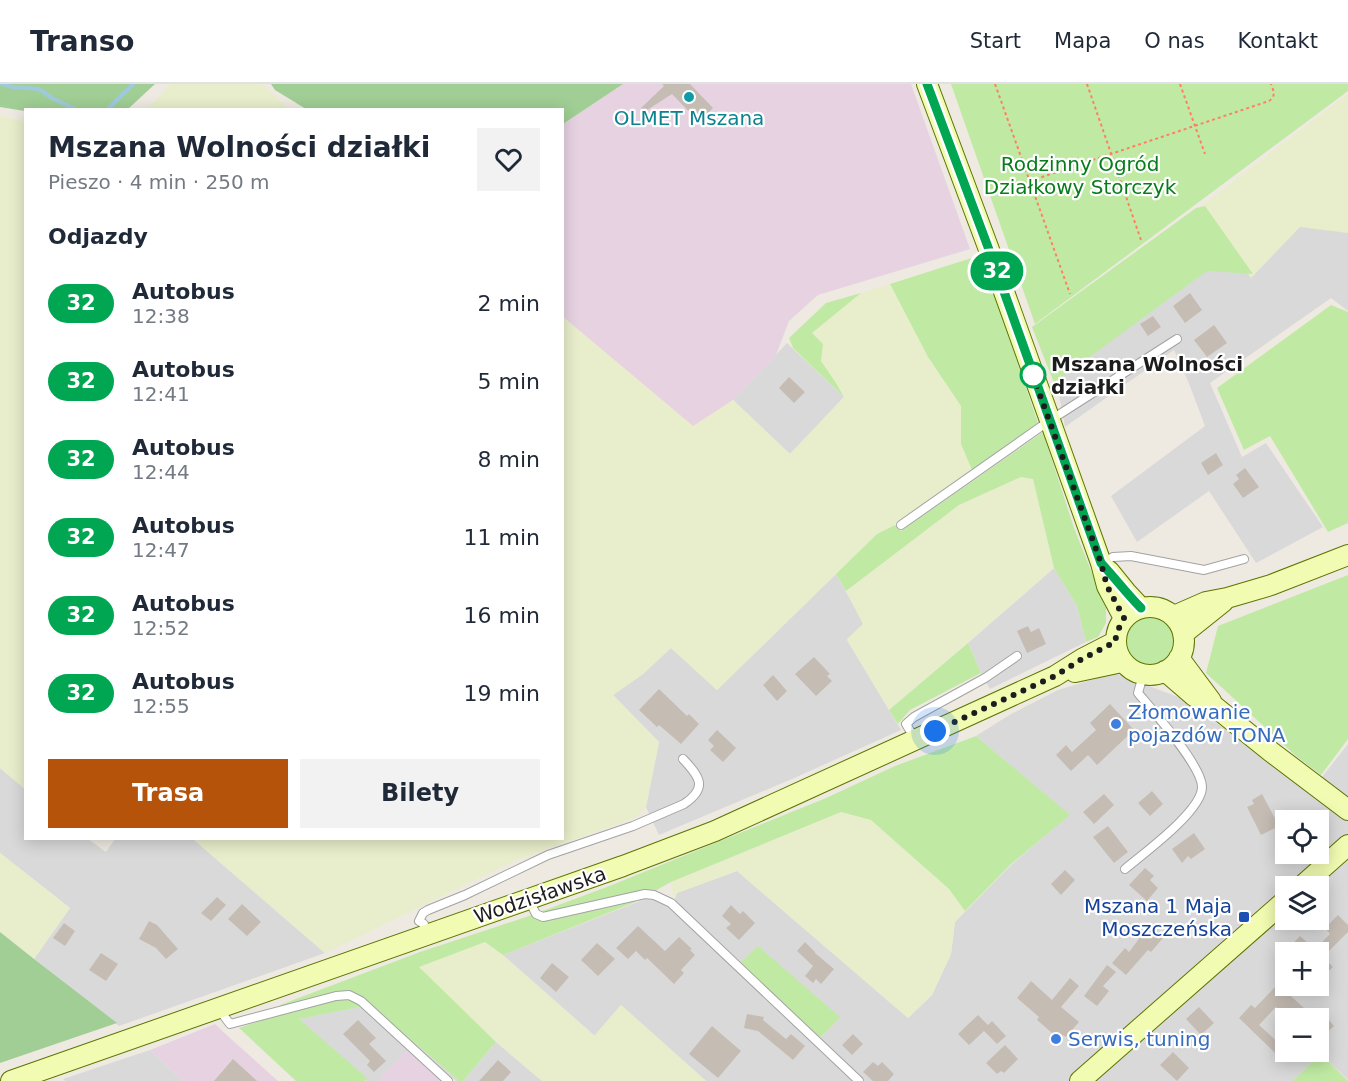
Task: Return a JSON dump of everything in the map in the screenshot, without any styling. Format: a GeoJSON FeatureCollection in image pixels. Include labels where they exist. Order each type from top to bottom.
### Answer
{"type":"FeatureCollection","features":[{"type":"Feature","properties":{"kind":"main road"},"geometry":{"type":"LineString","coordinates":[[927,84],[988,247],[1101,563],[1107,586],[1124,618]]}},
{"type":"Feature","properties":{"kind":"main road"},"geometry":{"type":"LineString","coordinates":[[1173,616],[1206,602],[1271,585],[1348,555]]}},
{"type":"Feature","properties":{"kind":"main road"},"geometry":{"type":"LineString","coordinates":[[1101,563],[1141,608]]}},
{"type":"Feature","properties":{"kind":"main road"},"geometry":{"type":"LineString","coordinates":[[1183,634],[1227,598]]}},
{"type":"Feature","properties":{"kind":"main road"},"geometry":{"type":"LineString","coordinates":[[1156,607],[1173,616],[1183,634],[1183,649],[1172,665],[1155,675],[1143,675],[1129,669],[1122,662],[1115,642],[1124,618],[1141,608],[1156,607]]}},
{"type":"Feature","properties":{"kind":"main road","name":"Wodzisławska"},"geometry":{"type":"LineString","coordinates":[[11,1081],[623,866],[715,831],[1055,676],[1115,642]]}},
{"type":"Feature","properties":{"kind":"main road","name":"Wodzisławska"},"geometry":{"type":"LineString","coordinates":[[1055,676],[1122,662]]}},
{"type":"Feature","properties":{"kind":"main road"},"geometry":{"type":"LineString","coordinates":[[1172,665],[1194,696],[1214,705],[1348,810]]}},
{"type":"Feature","properties":{"kind":"main road"},"geometry":{"type":"LineString","coordinates":[[1313,876],[1348,844]]}},
{"type":"Feature","properties":{"kind":"main road"},"geometry":{"type":"LineString","coordinates":[[1080,1081],[1275,910]]}},
{"type":"Feature","properties":{"kind":"lane"},"geometry":{"type":"LineString","coordinates":[[901,525],[1049,421],[1177,339]]}},
{"type":"Feature","properties":{"kind":"lane"},"geometry":{"type":"LineString","coordinates":[[1101,563],[1113,557],[1131,556],[1204,570],[1244,559]]}},
{"type":"Feature","properties":{"kind":"lane"},"geometry":{"type":"LineString","coordinates":[[915,741],[906,724],[914,717],[985,678],[1017,656]]}},
{"type":"Feature","properties":{"kind":"lane"},"geometry":{"type":"LineString","coordinates":[[1125,869],[1187,816],[1202,790],[1200,777],[1190,758],[1138,693],[1143,675]]}},
{"type":"Feature","properties":{"kind":"lane"},"geometry":{"type":"LineString","coordinates":[[423,936],[424,924],[419,921],[423,913],[428,910],[548,855],[633,826],[684,804],[696,794],[699,781],[694,771],[683,759]]}},
{"type":"Feature","properties":{"kind":"lane"},"geometry":{"type":"LineString","coordinates":[[528,899],[536,914],[543,917],[645,894],[662,898],[680,911],[859,1081]]}},
{"type":"Feature","properties":{"kind":"lane"},"geometry":{"type":"LineString","coordinates":[[221,1007],[230,1024],[336,996],[349,995],[360,1001],[448,1081]]}},
{"type":"Feature","properties":{"kind":"path"},"geometry":{"type":"LineString","coordinates":[[995,84],[1070,294]]}},
{"type":"Feature","properties":{"kind":"path"},"geometry":{"type":"LineString","coordinates":[[1087,84],[1141,240]]}},
{"type":"Feature","properties":{"kind":"path"},"geometry":{"type":"LineString","coordinates":[[1180,84],[1205,154]]}},
{"type":"Feature","properties":{"kind":"path"},"geometry":{"type":"LineString","coordinates":[[1030,182],[1269,101],[1273,98],[1274,93],[1271,84]]}},
{"type":"Feature","properties":{"kind":"shaded area"},"geometry":{"type":"Polygon","coordinates":[[[623,84],[911,84],[970,249],[818,295],[789,321],[776,355],[733,400],[694,427],[564,318],[564,123],[623,84]]]}},
{"type":"Feature","properties":{"kind":"shaded area"},"geometry":{"type":"Polygon","coordinates":[[[1296,220],[1348,228],[1348,311],[1331,298],[1210,383],[1242,457],[1266,443],[1323,527],[1256,563],[1209,491],[1137,542],[1111,496],[1205,426],[1174,350],[1065,427],[1056,379],[1206,266],[1250,274],[1296,220]]]}},
{"type":"Feature","properties":{"kind":"shaded area"},"geometry":{"type":"Polygon","coordinates":[[[787,343],[844,397],[790,454],[733,400],[787,343]]]}},
{"type":"Feature","properties":{"kind":"shaded area"},"geometry":{"type":"Polygon","coordinates":[[[1054,568],[1077,606],[1086,642],[990,689],[968,643],[1054,568]]]}},
{"type":"Feature","properties":{"kind":"shaded area"},"geometry":{"type":"Polygon","coordinates":[[[836,574],[864,624],[847,640],[901,730],[659,835],[646,807],[659,742],[613,695],[643,674],[671,648],[717,690],[836,574]]]}},
{"type":"Feature","properties":{"kind":"shaded area"},"geometry":{"type":"Polygon","coordinates":[[[1114,673],[1181,698],[1311,791],[1348,744],[1348,1080],[1329,1062],[1329,1008],[1275,1008],[1275,1062],[1312,1062],[1292,1081],[706,1081],[621,1005],[595,1036],[503,955],[645,899],[658,900],[666,904],[815,1044],[839,1017],[758,947],[740,963],[674,901],[677,893],[737,871],[908,1018],[932,995],[951,954],[955,922],[1010,866],[1069,815],[976,736],[1011,714],[1058,690],[1114,673]]]}},
{"type":"Feature","properties":{"kind":"shaded area"},"geometry":{"type":"Polygon","coordinates":[[[0,768],[24,788],[24,840],[89,840],[106,852],[114,840],[194,840],[325,953],[119,1026],[34,959],[70,908],[0,853],[0,768]]]}},
{"type":"Feature","properties":{"kind":"shaded area"},"geometry":{"type":"Polygon","coordinates":[[[370,1005],[459,1081],[456,1081],[416,1047],[386,1081],[366,1081],[292,1020],[370,1005]]]}},
{"type":"Feature","properties":{"kind":"shaded area"},"geometry":{"type":"Polygon","coordinates":[[[215,1024],[278,1081],[183,1081],[150,1050],[215,1024]]]}},
{"type":"Feature","properties":{"kind":"shaded area"},"geometry":{"type":"Polygon","coordinates":[[[496,1042],[542,1081],[463,1081],[496,1042]]]}},
{"type":"Feature","properties":{"kind":"shaded area"},"geometry":{"type":"Polygon","coordinates":[[[408,1049],[444,1081],[378,1081],[408,1049]]]}},
{"type":"Feature","properties":{"kind":"shaded area"},"geometry":{"type":"Polygon","coordinates":[[[150,1050],[183,1081],[65,1081],[63,1079],[150,1050]]]}},
{"type":"Feature","properties":{"kind":"green space"},"geometry":{"type":"Polygon","coordinates":[[[0,84],[155,84],[129,108],[24,108],[24,111],[0,107],[0,84]]]}},
{"type":"Feature","properties":{"kind":"green space"},"geometry":{"type":"Polygon","coordinates":[[[171,84],[262,84],[288,108],[148,108],[171,84]]]}},
{"type":"Feature","properties":{"kind":"green space"},"geometry":{"type":"Polygon","coordinates":[[[271,84],[623,84],[564,123],[564,108],[304,108],[275,90],[271,84]]]}},
{"type":"Feature","properties":{"kind":"green space","name":"Rodzinny Ogród Działkowy Storczyk"},"geometry":{"type":"Polygon","coordinates":[[[951,84],[1348,84],[1348,91],[1035,324],[951,84]]]}},
{"type":"Feature","properties":{"kind":"green space"},"geometry":{"type":"Polygon","coordinates":[[[1348,94],[1348,233],[1300,227],[1251,278],[1200,207],[1348,94]]]}},
{"type":"Feature","properties":{"kind":"green space"},"geometry":{"type":"Polygon","coordinates":[[[0,116],[24,122],[24,788],[0,768],[0,116]]]}},
{"type":"Feature","properties":{"kind":"green space"},"geometry":{"type":"Polygon","coordinates":[[[1205,206],[1253,274],[1207,271],[1054,383],[1032,327],[1196,208],[1205,206]]]}},
{"type":"Feature","properties":{"kind":"green space"},"geometry":{"type":"Polygon","coordinates":[[[981,255],[1038,423],[972,470],[961,444],[961,406],[928,357],[890,284],[981,255]]]}},
{"type":"Feature","properties":{"kind":"green space"},"geometry":{"type":"Polygon","coordinates":[[[890,284],[928,357],[961,406],[961,444],[972,470],[895,525],[877,534],[717,690],[671,648],[643,674],[613,695],[659,742],[646,807],[635,818],[514,861],[325,953],[194,840],[564,840],[564,318],[693,426],[733,400],[790,454],[844,397],[821,361],[812,333],[861,293],[890,284]]]}},
{"type":"Feature","properties":{"kind":"green space"},"geometry":{"type":"Polygon","coordinates":[[[861,293],[812,333],[823,344],[821,361],[844,397],[793,348],[789,338],[826,303],[861,293]]]}},
{"type":"Feature","properties":{"kind":"green space"},"geometry":{"type":"Polygon","coordinates":[[[1331,305],[1348,312],[1348,523],[1328,532],[1270,436],[1244,450],[1217,388],[1331,305]]]}},
{"type":"Feature","properties":{"kind":"green space"},"geometry":{"type":"Polygon","coordinates":[[[1043,432],[1074,528],[1106,608],[1106,623],[1098,637],[1086,642],[1077,606],[1054,568],[1033,479],[1021,477],[959,505],[846,591],[836,574],[877,534],[895,525],[901,531],[1043,432]]]}},
{"type":"Feature","properties":{"kind":"green space"},"geometry":{"type":"Polygon","coordinates":[[[1021,477],[1033,479],[1054,568],[889,710],[847,639],[863,624],[846,591],[959,505],[1021,477]]]}},
{"type":"Feature","properties":{"kind":"green space"},"geometry":{"type":"Polygon","coordinates":[[[1348,575],[1348,739],[1321,775],[1296,756],[1206,673],[1218,626],[1348,575]]]}},
{"type":"Feature","properties":{"kind":"green space"},"geometry":{"type":"Polygon","coordinates":[[[1145,616],[1155,616],[1168,623],[1175,636],[1175,646],[1168,659],[1155,666],[1145,666],[1136,662],[1129,655],[1125,646],[1125,636],[1129,627],[1136,620],[1145,616]]]}},
{"type":"Feature","properties":{"kind":"green space"},"geometry":{"type":"Polygon","coordinates":[[[968,643],[981,673],[910,710],[898,724],[889,710],[968,643]]]}},
{"type":"Feature","properties":{"kind":"green space"},"geometry":{"type":"Polygon","coordinates":[[[976,736],[1070,815],[1010,865],[965,911],[949,889],[871,820],[841,812],[671,882],[633,903],[503,955],[485,942],[419,967],[496,1042],[463,1081],[459,1081],[370,1005],[299,1019],[367,1078],[364,1081],[296,1081],[239,1028],[285,1012],[280,1005],[420,952],[607,887],[826,798],[895,766],[976,736]]]}},
{"type":"Feature","properties":{"kind":"green space"},"geometry":{"type":"Polygon","coordinates":[[[841,812],[871,820],[949,889],[965,911],[955,922],[951,954],[932,995],[908,1018],[737,871],[677,893],[674,901],[671,882],[841,812]]]}},
{"type":"Feature","properties":{"kind":"green space"},"geometry":{"type":"Polygon","coordinates":[[[0,853],[70,908],[34,959],[0,932],[0,853]]]}},
{"type":"Feature","properties":{"kind":"green space"},"geometry":{"type":"Polygon","coordinates":[[[0,932],[34,959],[117,1023],[0,1063],[0,932]]]}},
{"type":"Feature","properties":{"kind":"green space"},"geometry":{"type":"Polygon","coordinates":[[[485,942],[503,955],[594,1036],[621,1005],[706,1081],[542,1081],[496,1042],[418,967],[485,942]]]}},
{"type":"Feature","properties":{"kind":"green space"},"geometry":{"type":"Polygon","coordinates":[[[758,946],[840,1017],[820,1038],[740,963],[758,946]]]}},
{"type":"Feature","properties":{"kind":"green space"},"geometry":{"type":"Polygon","coordinates":[[[1312,1062],[1329,1062],[1348,1081],[1292,1081],[1312,1062]]]}},
{"type":"Feature","properties":{"kind":"building","name":"OLMET Mszana"},"geometry":{"type":"Polygon","coordinates":[[[662,84],[690,84],[713,108],[699,122],[672,94],[644,112],[641,108],[664,86],[662,84]]]}},
{"type":"Feature","properties":{"kind":"building"},"geometry":{"type":"Polygon","coordinates":[[[1190,293],[1202,310],[1185,323],[1173,306],[1190,293]]]}},
{"type":"Feature","properties":{"kind":"building"},"geometry":{"type":"Polygon","coordinates":[[[1153,316],[1161,327],[1148,336],[1140,324],[1153,316]]]}},
{"type":"Feature","properties":{"kind":"building"},"geometry":{"type":"Polygon","coordinates":[[[1214,325],[1227,343],[1207,357],[1194,340],[1214,325]]]}},
{"type":"Feature","properties":{"kind":"building"},"geometry":{"type":"Polygon","coordinates":[[[789,377],[805,392],[794,403],[779,388],[789,377]]]}},
{"type":"Feature","properties":{"kind":"building"},"geometry":{"type":"Polygon","coordinates":[[[1216,453],[1223,465],[1208,475],[1201,463],[1216,453]]]}},
{"type":"Feature","properties":{"kind":"building"},"geometry":{"type":"Polygon","coordinates":[[[1245,468],[1259,487],[1243,498],[1233,484],[1239,479],[1236,475],[1245,468]]]}},
{"type":"Feature","properties":{"kind":"building"},"geometry":{"type":"Polygon","coordinates":[[[1028,626],[1031,632],[1039,628],[1046,644],[1027,653],[1017,631],[1028,626]]]}},
{"type":"Feature","properties":{"kind":"building"},"geometry":{"type":"Polygon","coordinates":[[[814,657],[830,674],[827,676],[832,681],[816,696],[795,674],[814,657]]]}},
{"type":"Feature","properties":{"kind":"building"},"geometry":{"type":"Polygon","coordinates":[[[773,675],[787,691],[777,701],[763,685],[773,675]]]}},
{"type":"Feature","properties":{"kind":"building"},"geometry":{"type":"Polygon","coordinates":[[[659,689],[687,716],[689,714],[699,724],[681,744],[659,725],[657,727],[639,710],[659,689]]]}},
{"type":"Feature","properties":{"kind":"building"},"geometry":{"type":"Polygon","coordinates":[[[1110,704],[1134,730],[1097,765],[1088,755],[1071,771],[1056,755],[1066,745],[1072,752],[1096,730],[1090,723],[1110,704]]]}},
{"type":"Feature","properties":{"kind":"building"},"geometry":{"type":"Polygon","coordinates":[[[717,730],[736,748],[723,762],[710,750],[714,746],[708,740],[717,730]]]}},
{"type":"Feature","properties":{"kind":"building"},"geometry":{"type":"Polygon","coordinates":[[[1152,791],[1163,804],[1150,816],[1138,803],[1152,791]]]}},
{"type":"Feature","properties":{"kind":"building"},"geometry":{"type":"Polygon","coordinates":[[[1104,794],[1114,805],[1094,824],[1083,812],[1104,794]]]}},
{"type":"Feature","properties":{"kind":"building"},"geometry":{"type":"Polygon","coordinates":[[[1262,794],[1275,818],[1275,828],[1261,835],[1247,807],[1254,804],[1252,800],[1262,794]]]}},
{"type":"Feature","properties":{"kind":"building"},"geometry":{"type":"Polygon","coordinates":[[[1108,826],[1128,852],[1114,863],[1093,837],[1108,826]]]}},
{"type":"Feature","properties":{"kind":"building"},"geometry":{"type":"Polygon","coordinates":[[[1194,833],[1205,849],[1191,859],[1188,856],[1182,863],[1172,849],[1194,833]]]}},
{"type":"Feature","properties":{"kind":"building"},"geometry":{"type":"Polygon","coordinates":[[[1145,868],[1154,876],[1150,880],[1158,888],[1147,901],[1129,885],[1145,868]]]}},
{"type":"Feature","properties":{"kind":"building"},"geometry":{"type":"Polygon","coordinates":[[[1065,870],[1075,880],[1061,895],[1051,884],[1065,870]]]}},
{"type":"Feature","properties":{"kind":"building"},"geometry":{"type":"Polygon","coordinates":[[[217,897],[226,905],[211,921],[201,913],[217,897]]]}},
{"type":"Feature","properties":{"kind":"building"},"geometry":{"type":"Polygon","coordinates":[[[242,904],[261,922],[247,936],[228,919],[242,904]]]}},
{"type":"Feature","properties":{"kind":"building"},"geometry":{"type":"Polygon","coordinates":[[[731,905],[740,914],[743,911],[755,923],[739,940],[726,928],[731,924],[722,916],[731,905]]]}},
{"type":"Feature","properties":{"kind":"building"},"geometry":{"type":"Polygon","coordinates":[[[1338,915],[1348,925],[1348,932],[1329,951],[1329,942],[1322,942],[1330,934],[1327,930],[1329,930],[1329,924],[1338,915]]]}},
{"type":"Feature","properties":{"kind":"building"},"geometry":{"type":"Polygon","coordinates":[[[149,921],[157,925],[178,949],[166,959],[156,948],[139,939],[149,921]]]}},
{"type":"Feature","properties":{"kind":"building"},"geometry":{"type":"Polygon","coordinates":[[[64,923],[75,931],[65,946],[53,938],[64,923]]]}},
{"type":"Feature","properties":{"kind":"building"},"geometry":{"type":"Polygon","coordinates":[[[638,926],[665,951],[679,937],[692,949],[690,950],[695,955],[681,970],[684,973],[674,984],[647,958],[645,960],[636,951],[628,959],[616,948],[638,926]]]}},
{"type":"Feature","properties":{"kind":"building"},"geometry":{"type":"Polygon","coordinates":[[[1148,927],[1163,938],[1151,952],[1148,950],[1126,975],[1112,963],[1125,948],[1129,952],[1148,927]]]}},
{"type":"Feature","properties":{"kind":"building"},"geometry":{"type":"Polygon","coordinates":[[[1300,936],[1307,942],[1294,942],[1300,936]]]}},
{"type":"Feature","properties":{"kind":"building"},"geometry":{"type":"Polygon","coordinates":[[[805,942],[834,969],[821,984],[816,979],[813,983],[805,976],[813,966],[797,951],[805,942]]]}},
{"type":"Feature","properties":{"kind":"building"},"geometry":{"type":"Polygon","coordinates":[[[597,943],[615,959],[598,976],[581,960],[597,943]]]}},
{"type":"Feature","properties":{"kind":"building"},"geometry":{"type":"Polygon","coordinates":[[[101,953],[118,964],[106,981],[89,970],[101,953]]]}},
{"type":"Feature","properties":{"kind":"building"},"geometry":{"type":"Polygon","coordinates":[[[552,963],[569,977],[556,992],[540,978],[552,963]]]}},
{"type":"Feature","properties":{"kind":"building"},"geometry":{"type":"Polygon","coordinates":[[[1107,965],[1116,972],[1103,986],[1109,991],[1097,1006],[1084,996],[1107,965]]]}},
{"type":"Feature","properties":{"kind":"building"},"geometry":{"type":"Polygon","coordinates":[[[1070,978],[1079,986],[1061,1007],[1079,1022],[1066,1037],[1063,1035],[1059,1039],[1017,998],[1031,981],[1052,1000],[1070,978]]]}},
{"type":"Feature","properties":{"kind":"building"},"geometry":{"type":"Polygon","coordinates":[[[1275,987],[1275,996],[1291,996],[1304,1008],[1276,1007],[1259,1025],[1275,1040],[1275,1053],[1239,1018],[1251,1005],[1255,1008],[1275,987]]]}},
{"type":"Feature","properties":{"kind":"building"},"geometry":{"type":"Polygon","coordinates":[[[1199,1007],[1214,1023],[1201,1035],[1186,1019],[1199,1007]]]}},
{"type":"Feature","properties":{"kind":"building"},"geometry":{"type":"Polygon","coordinates":[[[747,1014],[764,1017],[763,1020],[786,1039],[791,1034],[805,1046],[793,1060],[758,1031],[744,1028],[747,1014]]]}},
{"type":"Feature","properties":{"kind":"building"},"geometry":{"type":"Polygon","coordinates":[[[978,1015],[988,1025],[992,1021],[1006,1036],[997,1044],[984,1031],[969,1045],[958,1034],[978,1015]]]}},
{"type":"Feature","properties":{"kind":"building"},"geometry":{"type":"Polygon","coordinates":[[[358,1020],[376,1038],[369,1044],[386,1061],[374,1072],[367,1065],[370,1061],[343,1034],[358,1020]]]}},
{"type":"Feature","properties":{"kind":"building"},"geometry":{"type":"Polygon","coordinates":[[[1329,1020],[1334,1026],[1329,1030],[1329,1020]]]}},
{"type":"Feature","properties":{"kind":"building"},"geometry":{"type":"Polygon","coordinates":[[[712,1026],[741,1051],[718,1078],[689,1054],[712,1026]]]}},
{"type":"Feature","properties":{"kind":"building"},"geometry":{"type":"Polygon","coordinates":[[[853,1034],[863,1044],[852,1055],[842,1045],[853,1034]]]}},
{"type":"Feature","properties":{"kind":"building"},"geometry":{"type":"Polygon","coordinates":[[[1005,1045],[1018,1059],[1004,1073],[1001,1071],[997,1074],[986,1063],[1005,1045]]]}},
{"type":"Feature","properties":{"kind":"building"},"geometry":{"type":"Polygon","coordinates":[[[1173,1052],[1189,1068],[1177,1081],[1160,1065],[1173,1052]]]}},
{"type":"Feature","properties":{"kind":"building"},"geometry":{"type":"Polygon","coordinates":[[[233,1059],[257,1081],[214,1081],[233,1059]]]}},
{"type":"Feature","properties":{"kind":"building"},"geometry":{"type":"Polygon","coordinates":[[[498,1060],[511,1072],[503,1081],[479,1081],[498,1060]]]}},
{"type":"Feature","properties":{"kind":"building"},"geometry":{"type":"Polygon","coordinates":[[[873,1062],[878,1066],[882,1062],[894,1074],[888,1081],[873,1081],[863,1072],[873,1062]]]}},
{"type":"Feature","properties":{"kind":"waterway"},"geometry":{"type":"LineString","coordinates":[[2,84],[39,89],[73,108]]}},
{"type":"Feature","properties":{"kind":"waterway"},"geometry":{"type":"LineString","coordinates":[[109,108],[133,84]]}},
{"type":"Feature","properties":{"kind":"bus line","name":"32"},"geometry":{"type":"LineString","coordinates":[[927,84],[1101,563],[1141,608]]}},
{"type":"Feature","properties":{"kind":"place","name":"OLMET Mszana"},"geometry":{"type":"Point","coordinates":[689,97]}},
{"type":"Feature","properties":{"kind":"place","name":"Mszana Wolności działki"},"geometry":{"type":"Point","coordinates":[1033,375]}},
{"type":"Feature","properties":{"kind":"place","name":"Złomowanie pojazdów TONA"},"geometry":{"type":"Point","coordinates":[1116,724]}},
{"type":"Feature","properties":{"kind":"place","name":"Mszana 1 Maja Moszczeńska"},"geometry":{"type":"Point","coordinates":[1244,917]}},
{"type":"Feature","properties":{"kind":"place","name":"Serwis, tuning"},"geometry":{"type":"Point","coordinates":[1056,1039]}},
{"type":"Feature","properties":{"kind":"route"},"geometry":{"type":"LineString","coordinates":[[935,731],[1055,676],[1107,647],[1115,642],[1124,618],[1107,586],[1101,563],[1032,373],[1033,375]]}}]}
